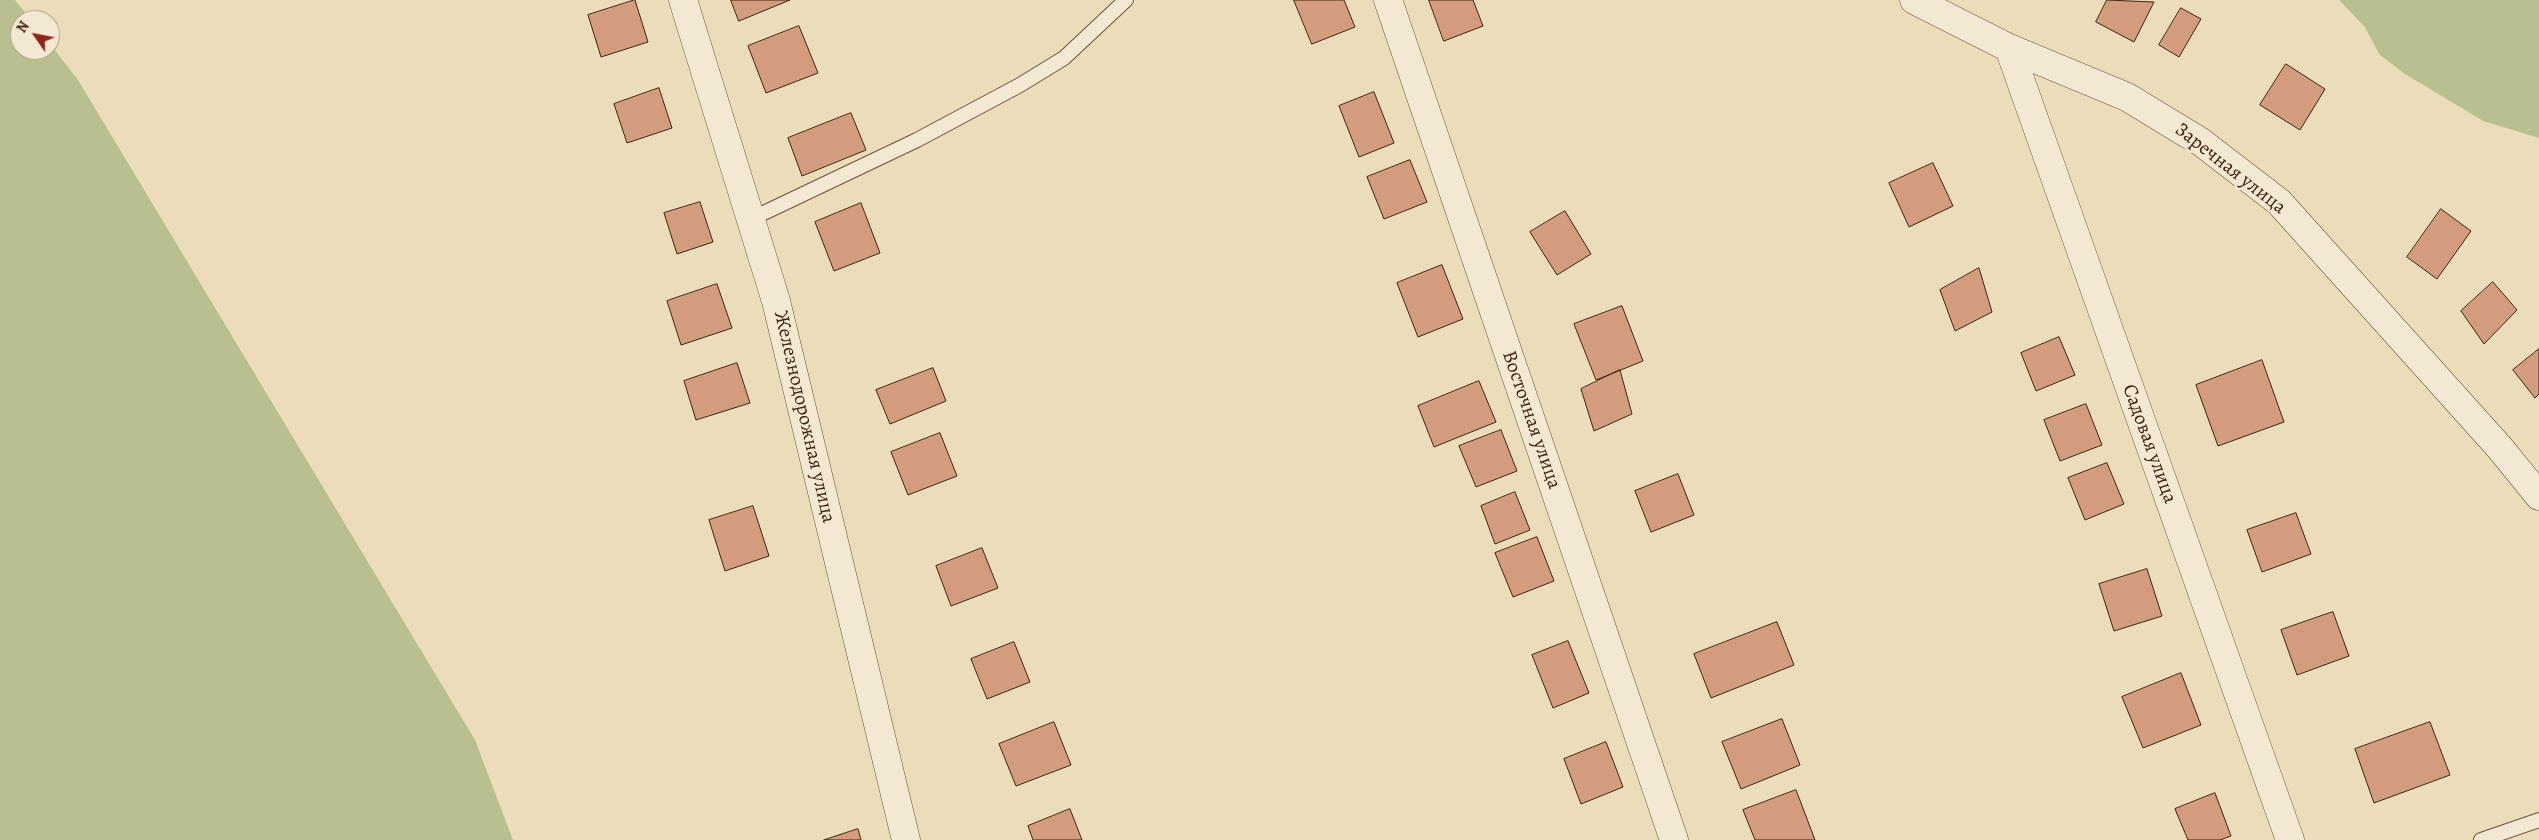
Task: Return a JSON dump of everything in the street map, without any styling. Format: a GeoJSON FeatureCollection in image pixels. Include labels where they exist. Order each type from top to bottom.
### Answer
{"type":"FeatureCollection","features":[{"type":"Feature","properties":{"kind":"street","name":"Железнодорожная улица"},"geometry":{"type":"LineString","coordinates":[[683,0],[776,301],[906,840]]}},
{"type":"Feature","properties":{"kind":"street","name":"Восточная улица"},"geometry":{"type":"LineString","coordinates":[[1388,0],[1674,840]]}},
{"type":"Feature","properties":{"kind":"street","name":"Заречная улица"},"geometry":{"type":"LineString","coordinates":[[1914,0],[2009,48],[2127,97],[2201,142],[2279,202],[2500,448],[2539,496]]}},
{"type":"Feature","properties":{"kind":"street","name":"Садовая улица"},"geometry":{"type":"LineString","coordinates":[[2009,48],[2290,840]]}},
{"type":"Feature","properties":{"kind":"lane"},"geometry":{"type":"LineString","coordinates":[[751,219],[917,140],[1020,85],[1064,58],[1126,0]]}},
{"type":"Feature","properties":{"kind":"lane"},"geometry":{"type":"LineString","coordinates":[[2481,840],[2539,820]]}},
{"type":"Feature","properties":{"kind":"green space"},"geometry":{"type":"Polygon","coordinates":[[[0,0],[15,0],[23,10],[10,10],[10,60],[60,60],[60,57],[78,80],[475,740],[513,840],[0,840],[0,0]]]}},
{"type":"Feature","properties":{"kind":"green space"},"geometry":{"type":"Polygon","coordinates":[[[2339,0],[2539,0],[2539,138],[2483,121],[2405,74],[2380,55],[2364,26],[2339,0]]]}},
{"type":"Feature","properties":{"kind":"building"},"geometry":{"type":"Polygon","coordinates":[[[635,0],[648,42],[601,57],[588,15],[635,0]]]}},
{"type":"Feature","properties":{"kind":"building"},"geometry":{"type":"Polygon","coordinates":[[[731,0],[790,0],[739,21],[731,0]]]}},
{"type":"Feature","properties":{"kind":"building"},"geometry":{"type":"Polygon","coordinates":[[[1294,0],[1344,0],[1355,27],[1312,44],[1294,0]]]}},
{"type":"Feature","properties":{"kind":"building"},"geometry":{"type":"Polygon","coordinates":[[[1429,0],[1473,0],[1483,26],[1444,41],[1429,0]]]}},
{"type":"Feature","properties":{"kind":"building"},"geometry":{"type":"Polygon","coordinates":[[[2107,0],[2154,2],[2134,42],[2096,22],[2107,0]]]}},
{"type":"Feature","properties":{"kind":"building"},"geometry":{"type":"Polygon","coordinates":[[[2181,8],[2201,19],[2179,57],[2159,45],[2181,8]]]}},
{"type":"Feature","properties":{"kind":"building"},"geometry":{"type":"Polygon","coordinates":[[[799,26],[818,73],[766,93],[748,46],[799,26]]]}},
{"type":"Feature","properties":{"kind":"building"},"geometry":{"type":"Polygon","coordinates":[[[2286,64],[2325,89],[2300,130],[2260,105],[2286,64]]]}},
{"type":"Feature","properties":{"kind":"building"},"geometry":{"type":"Polygon","coordinates":[[[659,88],[672,128],[627,143],[614,104],[659,88]]]}},
{"type":"Feature","properties":{"kind":"building"},"geometry":{"type":"Polygon","coordinates":[[[1374,92],[1394,143],[1359,157],[1339,106],[1374,92]]]}},
{"type":"Feature","properties":{"kind":"building"},"geometry":{"type":"Polygon","coordinates":[[[851,113],[866,150],[802,176],[788,138],[851,113]]]}},
{"type":"Feature","properties":{"kind":"building"},"geometry":{"type":"Polygon","coordinates":[[[1410,160],[1427,202],[1384,219],[1367,177],[1410,160]]]}},
{"type":"Feature","properties":{"kind":"building"},"geometry":{"type":"Polygon","coordinates":[[[1933,163],[1953,206],[1909,227],[1889,183],[1933,163]]]}},
{"type":"Feature","properties":{"kind":"building"},"geometry":{"type":"Polygon","coordinates":[[[700,202],[713,242],[677,254],[664,213],[700,202]]]}},
{"type":"Feature","properties":{"kind":"building"},"geometry":{"type":"Polygon","coordinates":[[[861,203],[880,253],[834,271],[815,222],[861,203]]]}},
{"type":"Feature","properties":{"kind":"building"},"geometry":{"type":"Polygon","coordinates":[[[2441,209],[2471,231],[2437,279],[2407,257],[2441,209]]]}},
{"type":"Feature","properties":{"kind":"building"},"geometry":{"type":"Polygon","coordinates":[[[1565,211],[1591,254],[1557,275],[1530,232],[1565,211]]]}},
{"type":"Feature","properties":{"kind":"building"},"geometry":{"type":"Polygon","coordinates":[[[1442,265],[1463,319],[1418,337],[1397,283],[1442,265]]]}},
{"type":"Feature","properties":{"kind":"building"},"geometry":{"type":"Polygon","coordinates":[[[1979,268],[1992,312],[1955,331],[1940,290],[1979,268]]]}},
{"type":"Feature","properties":{"kind":"building"},"geometry":{"type":"Polygon","coordinates":[[[2493,282],[2517,310],[2484,344],[2461,311],[2493,282]]]}},
{"type":"Feature","properties":{"kind":"building"},"geometry":{"type":"Polygon","coordinates":[[[717,284],[732,328],[681,345],[667,301],[717,284]]]}},
{"type":"Feature","properties":{"kind":"building"},"geometry":{"type":"Polygon","coordinates":[[[1622,306],[1643,361],[1596,380],[1574,324],[1622,306]]]}},
{"type":"Feature","properties":{"kind":"building"},"geometry":{"type":"Polygon","coordinates":[[[2059,337],[2075,375],[2036,391],[2021,353],[2059,337]]]}},
{"type":"Feature","properties":{"kind":"building"},"geometry":{"type":"Polygon","coordinates":[[[2539,349],[2539,394],[2535,398],[2513,370],[2539,349]]]}},
{"type":"Feature","properties":{"kind":"building"},"geometry":{"type":"Polygon","coordinates":[[[2262,360],[2284,422],[2218,446],[2196,385],[2262,360]]]}},
{"type":"Feature","properties":{"kind":"building"},"geometry":{"type":"Polygon","coordinates":[[[737,363],[750,403],[696,420],[684,381],[737,363]]]}},
{"type":"Feature","properties":{"kind":"building"},"geometry":{"type":"Polygon","coordinates":[[[933,368],[946,401],[890,424],[876,390],[933,368]]]}},
{"type":"Feature","properties":{"kind":"building"},"geometry":{"type":"Polygon","coordinates":[[[1620,370],[1632,414],[1594,431],[1581,389],[1620,370]]]}},
{"type":"Feature","properties":{"kind":"building"},"geometry":{"type":"Polygon","coordinates":[[[1479,381],[1496,422],[1434,447],[1418,406],[1479,381]]]}},
{"type":"Feature","properties":{"kind":"building"},"geometry":{"type":"Polygon","coordinates":[[[2086,404],[2102,445],[2060,461],[2044,420],[2086,404]]]}},
{"type":"Feature","properties":{"kind":"building"},"geometry":{"type":"Polygon","coordinates":[[[1501,430],[1517,471],[1476,487],[1459,446],[1501,430]]]}},
{"type":"Feature","properties":{"kind":"building"},"geometry":{"type":"Polygon","coordinates":[[[940,433],[957,476],[908,495],[891,452],[940,433]]]}},
{"type":"Feature","properties":{"kind":"building"},"geometry":{"type":"Polygon","coordinates":[[[2107,463],[2124,504],[2085,520],[2068,478],[2107,463]]]}},
{"type":"Feature","properties":{"kind":"building"},"geometry":{"type":"Polygon","coordinates":[[[1678,474],[1694,515],[1651,532],[1635,491],[1678,474]]]}},
{"type":"Feature","properties":{"kind":"building"},"geometry":{"type":"Polygon","coordinates":[[[1515,492],[1530,530],[1495,544],[1481,506],[1515,492]]]}},
{"type":"Feature","properties":{"kind":"building"},"geometry":{"type":"Polygon","coordinates":[[[753,506],[769,556],[725,571],[709,520],[753,506]]]}},
{"type":"Feature","properties":{"kind":"building"},"geometry":{"type":"Polygon","coordinates":[[[2296,513],[2311,554],[2262,572],[2247,530],[2296,513]]]}},
{"type":"Feature","properties":{"kind":"building"},"geometry":{"type":"Polygon","coordinates":[[[1537,537],[1554,581],[1513,597],[1495,553],[1537,537]]]}},
{"type":"Feature","properties":{"kind":"building"},"geometry":{"type":"Polygon","coordinates":[[[982,548],[998,588],[951,606],[936,566],[982,548]]]}},
{"type":"Feature","properties":{"kind":"building"},"geometry":{"type":"Polygon","coordinates":[[[2147,569],[2162,616],[2114,631],[2099,584],[2147,569]]]}},
{"type":"Feature","properties":{"kind":"building"},"geometry":{"type":"Polygon","coordinates":[[[2333,612],[2349,656],[2297,675],[2281,630],[2333,612]]]}},
{"type":"Feature","properties":{"kind":"building"},"geometry":{"type":"Polygon","coordinates":[[[1777,622],[1794,665],[1711,698],[1694,654],[1777,622]]]}},
{"type":"Feature","properties":{"kind":"building"},"geometry":{"type":"Polygon","coordinates":[[[1568,641],[1589,693],[1553,708],[1532,655],[1568,641]]]}},
{"type":"Feature","properties":{"kind":"building"},"geometry":{"type":"Polygon","coordinates":[[[1014,642],[1030,682],[987,699],[971,659],[1014,642]]]}},
{"type":"Feature","properties":{"kind":"building"},"geometry":{"type":"Polygon","coordinates":[[[2181,673],[2201,725],[2143,748],[2122,697],[2181,673]]]}},
{"type":"Feature","properties":{"kind":"building"},"geometry":{"type":"Polygon","coordinates":[[[1782,719],[1800,765],[1741,789],[1722,742],[1782,719]]]}},
{"type":"Feature","properties":{"kind":"building"},"geometry":{"type":"Polygon","coordinates":[[[1054,722],[1071,765],[1016,786],[999,744],[1054,722]]]}},
{"type":"Feature","properties":{"kind":"building"},"geometry":{"type":"Polygon","coordinates":[[[2430,722],[2450,775],[2374,803],[2355,749],[2430,722]]]}},
{"type":"Feature","properties":{"kind":"building"},"geometry":{"type":"Polygon","coordinates":[[[1606,742],[1623,787],[1581,804],[1564,759],[1606,742]]]}},
{"type":"Feature","properties":{"kind":"building"},"geometry":{"type":"Polygon","coordinates":[[[1796,790],[1815,840],[1755,840],[1743,810],[1796,790]]]}},
{"type":"Feature","properties":{"kind":"building"},"geometry":{"type":"Polygon","coordinates":[[[2215,793],[2231,836],[2220,840],[2188,840],[2175,809],[2215,793]]]}},
{"type":"Feature","properties":{"kind":"building"},"geometry":{"type":"Polygon","coordinates":[[[1070,809],[1082,840],[1033,840],[1028,826],[1070,809]]]}},
{"type":"Feature","properties":{"kind":"building"},"geometry":{"type":"Polygon","coordinates":[[[858,829],[861,840],[824,840],[858,829]]]}}]}
